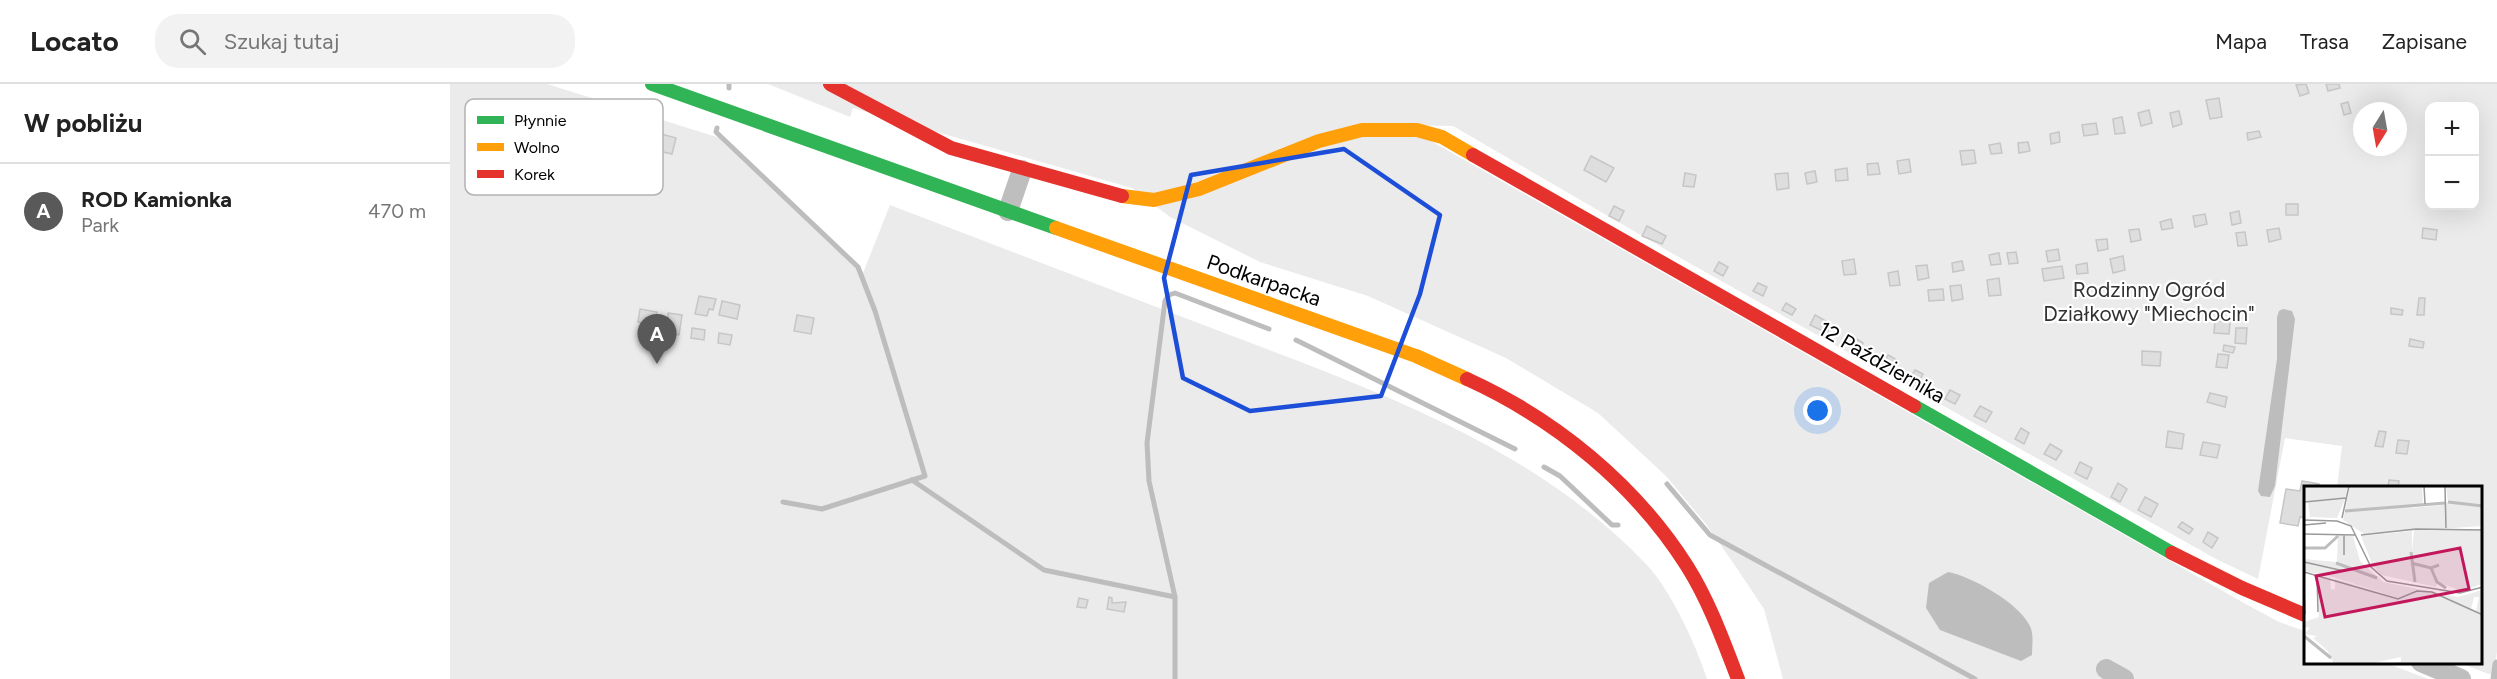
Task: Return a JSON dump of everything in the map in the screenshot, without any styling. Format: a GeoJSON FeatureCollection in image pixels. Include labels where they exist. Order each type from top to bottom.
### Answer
{"type":"FeatureCollection","features":[{"type":"Feature","properties":{"kind":"street","name":"Podkarpacka"},"geometry":{"type":"LineString","coordinates":[[652,84],[1416,356],[1497,393],[1539,417],[1579,446],[1621,483],[1670,540],[1713,615],[1738,679]]}},
{"type":"Feature","properties":{"kind":"street","name":"12 Października"},"geometry":{"type":"LineString","coordinates":[[830,84],[951,148],[1109,194],[1154,200],[1199,189],[1319,141],[1362,130],[1417,130],[1442,137],[2130,530],[2242,588],[2304,615]]}},
{"type":"Feature","properties":{"kind":"street"},"geometry":{"type":"LineString","coordinates":[[1008,211],[1022,170]]}},
{"type":"Feature","properties":{"kind":"street"},"geometry":{"type":"LineString","coordinates":[[2424,664],[2461,679]]}},
{"type":"Feature","properties":{"kind":"street"},"geometry":{"type":"LineString","coordinates":[[2106,669],[2124,679]]}},
{"type":"Feature","properties":{"kind":"lane"},"geometry":{"type":"LineString","coordinates":[[2495,679],[2497,664]]}},
{"type":"Feature","properties":{"kind":"highlighted area"},"geometry":{"type":"Polygon","coordinates":[[[1344,149],[1440,215],[1420,294],[1381,396],[1250,411],[1183,378],[1164,278],[1191,175],[1344,149]]]}},
{"type":"Feature","properties":{"kind":"green space"},"geometry":{"type":"Polygon","coordinates":[[[450,84],[547,84],[595,99],[465,99],[465,195],[663,195],[663,120],[720,138],[863,273],[890,205],[1329,373],[1443,423],[1498,452],[1551,484],[1600,521],[1645,563],[1664,587],[1696,650],[1707,679],[450,679],[450,84]]]}},
{"type":"Feature","properties":{"kind":"green space","name":"Rodzinny Ogród Działkowy \"Miechocin\""},"geometry":{"type":"Polygon","coordinates":[[[768,84],[2497,84],[2497,651],[2494,676],[2463,664],[2482,664],[2482,486],[2337,486],[2342,446],[2285,438],[2258,579],[2216,559],[1675,255],[1453,126],[1403,125],[2244,603],[2279,622],[2304,631],[2304,664],[2389,664],[2428,679],[1783,679],[1764,609],[1734,564],[1705,523],[1666,476],[1598,413],[1506,358],[1368,296],[1260,262],[1170,217],[1132,188],[853,108],[850,117],[768,84]]]}},
{"type":"Feature","properties":{"kind":"shaded area"},"geometry":{"type":"Polygon","coordinates":[[[2283,309],[2292,311],[2295,319],[2275,486],[2270,497],[2261,496],[2258,491],[2277,359],[2277,317],[2279,311],[2283,309]]]}},
{"type":"Feature","properties":{"kind":"shaded area"},"geometry":{"type":"Polygon","coordinates":[[[1948,572],[1981,585],[2016,608],[2030,626],[2032,655],[2021,661],[1940,630],[1926,608],[1929,583],[1948,572]]]}},
{"type":"Feature","properties":{"kind":"building"},"geometry":{"type":"Polygon","coordinates":[[[2306,84],[2309,93],[2300,96],[2296,85],[2306,84]]]}},
{"type":"Feature","properties":{"kind":"building"},"geometry":{"type":"Polygon","coordinates":[[[2326,84],[2339,84],[2340,88],[2328,91],[2326,84]]]}},
{"type":"Feature","properties":{"kind":"building"},"geometry":{"type":"Polygon","coordinates":[[[2219,98],[2222,117],[2210,119],[2206,100],[2219,98]]]}},
{"type":"Feature","properties":{"kind":"building"},"geometry":{"type":"Polygon","coordinates":[[[2348,102],[2351,113],[2344,115],[2341,104],[2348,102]]]}},
{"type":"Feature","properties":{"kind":"building"},"geometry":{"type":"Polygon","coordinates":[[[2149,110],[2152,123],[2141,126],[2138,113],[2149,110]]]}},
{"type":"Feature","properties":{"kind":"building"},"geometry":{"type":"Polygon","coordinates":[[[2179,111],[2182,124],[2173,127],[2170,113],[2179,111]]]}},
{"type":"Feature","properties":{"kind":"building"},"geometry":{"type":"Polygon","coordinates":[[[2122,117],[2125,133],[2115,134],[2113,119],[2122,117]]]}},
{"type":"Feature","properties":{"kind":"building"},"geometry":{"type":"Polygon","coordinates":[[[2096,123],[2098,134],[2084,136],[2082,125],[2096,123]]]}},
{"type":"Feature","properties":{"kind":"building"},"geometry":{"type":"Polygon","coordinates":[[[2259,131],[2261,137],[2248,140],[2247,133],[2259,131]]]}},
{"type":"Feature","properties":{"kind":"building"},"geometry":{"type":"Polygon","coordinates":[[[2059,132],[2060,142],[2051,144],[2050,134],[2059,132]]]}},
{"type":"Feature","properties":{"kind":"building"},"geometry":{"type":"Polygon","coordinates":[[[663,134],[676,138],[672,154],[663,152],[663,134]]]}},
{"type":"Feature","properties":{"kind":"building"},"geometry":{"type":"Polygon","coordinates":[[[2028,142],[2030,151],[2019,153],[2018,143],[2028,142]]]}},
{"type":"Feature","properties":{"kind":"building"},"geometry":{"type":"Polygon","coordinates":[[[2000,143],[2002,153],[1991,154],[1989,145],[2000,143]]]}},
{"type":"Feature","properties":{"kind":"building"},"geometry":{"type":"Polygon","coordinates":[[[1974,150],[1976,163],[1962,165],[1960,151],[1974,150]]]}},
{"type":"Feature","properties":{"kind":"building"},"geometry":{"type":"Polygon","coordinates":[[[1591,156],[1614,168],[1606,182],[1584,170],[1591,156]]]}},
{"type":"Feature","properties":{"kind":"building"},"geometry":{"type":"Polygon","coordinates":[[[1909,159],[1911,172],[1899,174],[1897,161],[1909,159]]]}},
{"type":"Feature","properties":{"kind":"building"},"geometry":{"type":"Polygon","coordinates":[[[1878,163],[1880,174],[1868,175],[1867,164],[1878,163]]]}},
{"type":"Feature","properties":{"kind":"building"},"geometry":{"type":"Polygon","coordinates":[[[1847,168],[1848,180],[1836,181],[1835,170],[1847,168]]]}},
{"type":"Feature","properties":{"kind":"building"},"geometry":{"type":"Polygon","coordinates":[[[1815,171],[1817,182],[1807,184],[1805,173],[1815,171]]]}},
{"type":"Feature","properties":{"kind":"building"},"geometry":{"type":"Polygon","coordinates":[[[1685,173],[1696,175],[1694,187],[1683,186],[1685,173]]]}},
{"type":"Feature","properties":{"kind":"building"},"geometry":{"type":"Polygon","coordinates":[[[1788,173],[1789,188],[1777,190],[1775,174],[1788,173]]]}},
{"type":"Feature","properties":{"kind":"building"},"geometry":{"type":"Polygon","coordinates":[[[2286,204],[2298,204],[2298,215],[2286,215],[2286,204]]]}},
{"type":"Feature","properties":{"kind":"building"},"geometry":{"type":"Polygon","coordinates":[[[1614,206],[1624,211],[1619,221],[1609,216],[1614,206]]]}},
{"type":"Feature","properties":{"kind":"building"},"geometry":{"type":"Polygon","coordinates":[[[2239,211],[2241,223],[2232,225],[2230,213],[2239,211]]]}},
{"type":"Feature","properties":{"kind":"building"},"geometry":{"type":"Polygon","coordinates":[[[2205,214],[2207,224],[2195,227],[2193,216],[2205,214]]]}},
{"type":"Feature","properties":{"kind":"building"},"geometry":{"type":"Polygon","coordinates":[[[2171,219],[2173,228],[2162,230],[2160,222],[2171,219]]]}},
{"type":"Feature","properties":{"kind":"building"},"geometry":{"type":"Polygon","coordinates":[[[1647,226],[1666,236],[1662,244],[1642,236],[1647,226]]]}},
{"type":"Feature","properties":{"kind":"building"},"geometry":{"type":"Polygon","coordinates":[[[2279,228],[2281,239],[2269,242],[2267,230],[2279,228]]]}},
{"type":"Feature","properties":{"kind":"building"},"geometry":{"type":"Polygon","coordinates":[[[2423,228],[2437,230],[2436,240],[2422,238],[2423,228]]]}},
{"type":"Feature","properties":{"kind":"building"},"geometry":{"type":"Polygon","coordinates":[[[2139,229],[2141,240],[2131,242],[2129,230],[2139,229]]]}},
{"type":"Feature","properties":{"kind":"building"},"geometry":{"type":"Polygon","coordinates":[[[2245,232],[2247,245],[2238,246],[2236,233],[2245,232]]]}},
{"type":"Feature","properties":{"kind":"building"},"geometry":{"type":"Polygon","coordinates":[[[2107,239],[2108,249],[2098,251],[2096,240],[2107,239]]]}},
{"type":"Feature","properties":{"kind":"building"},"geometry":{"type":"Polygon","coordinates":[[[2058,249],[2060,260],[2048,262],[2046,251],[2058,249]]]}},
{"type":"Feature","properties":{"kind":"building"},"geometry":{"type":"Polygon","coordinates":[[[2016,252],[2018,263],[2009,264],[2007,253],[2016,252]]]}},
{"type":"Feature","properties":{"kind":"building"},"geometry":{"type":"Polygon","coordinates":[[[1999,253],[2001,264],[1991,265],[1989,255],[1999,253]]]}},
{"type":"Feature","properties":{"kind":"building"},"geometry":{"type":"Polygon","coordinates":[[[2123,256],[2125,270],[2113,273],[2110,259],[2123,256]]]}},
{"type":"Feature","properties":{"kind":"building"},"geometry":{"type":"Polygon","coordinates":[[[1854,259],[1856,274],[1844,275],[1842,261],[1854,259]]]}},
{"type":"Feature","properties":{"kind":"building"},"geometry":{"type":"Polygon","coordinates":[[[1962,261],[1964,270],[1953,272],[1952,263],[1962,261]]]}},
{"type":"Feature","properties":{"kind":"building"},"geometry":{"type":"Polygon","coordinates":[[[1719,262],[1728,267],[1723,276],[1714,271],[1719,262]]]}},
{"type":"Feature","properties":{"kind":"building"},"geometry":{"type":"Polygon","coordinates":[[[2087,263],[2088,273],[2077,274],[2076,265],[2087,263]]]}},
{"type":"Feature","properties":{"kind":"building"},"geometry":{"type":"Polygon","coordinates":[[[1927,265],[1929,278],[1918,280],[1916,266],[1927,265]]]}},
{"type":"Feature","properties":{"kind":"building"},"geometry":{"type":"Polygon","coordinates":[[[2062,266],[2064,278],[2044,281],[2042,269],[2062,266]]]}},
{"type":"Feature","properties":{"kind":"building"},"geometry":{"type":"Polygon","coordinates":[[[1898,271],[1900,285],[1890,286],[1888,273],[1898,271]]]}},
{"type":"Feature","properties":{"kind":"building"},"geometry":{"type":"Polygon","coordinates":[[[1999,278],[2001,295],[1989,296],[1987,280],[1999,278]]]}},
{"type":"Feature","properties":{"kind":"building"},"geometry":{"type":"Polygon","coordinates":[[[1758,283],[1767,287],[1763,296],[1753,291],[1758,283]]]}},
{"type":"Feature","properties":{"kind":"building"},"geometry":{"type":"Polygon","coordinates":[[[1961,285],[1963,299],[1952,301],[1950,286],[1961,285]]]}},
{"type":"Feature","properties":{"kind":"building"},"geometry":{"type":"Polygon","coordinates":[[[1943,289],[1944,300],[1929,301],[1928,290],[1943,289]]]}},
{"type":"Feature","properties":{"kind":"building"},"geometry":{"type":"Polygon","coordinates":[[[699,296],[716,299],[713,310],[709,309],[707,316],[695,314],[699,296]]]}},
{"type":"Feature","properties":{"kind":"building"},"geometry":{"type":"Polygon","coordinates":[[[2419,298],[2425,298],[2424,315],[2417,315],[2419,298]]]}},
{"type":"Feature","properties":{"kind":"building"},"geometry":{"type":"Polygon","coordinates":[[[722,301],[740,305],[737,319],[719,315],[722,301]]]}},
{"type":"Feature","properties":{"kind":"building"},"geometry":{"type":"Polygon","coordinates":[[[1786,303],[1796,309],[1792,315],[1782,310],[1786,303]]]}},
{"type":"Feature","properties":{"kind":"building"},"geometry":{"type":"Polygon","coordinates":[[[2391,308],[2403,310],[2402,315],[2391,314],[2391,308]]]}},
{"type":"Feature","properties":{"kind":"building"},"geometry":{"type":"Polygon","coordinates":[[[640,309],[657,312],[655,326],[638,322],[640,309]]]}},
{"type":"Feature","properties":{"kind":"building"},"geometry":{"type":"Polygon","coordinates":[[[668,313],[682,315],[679,335],[666,333],[668,313]]]}},
{"type":"Feature","properties":{"kind":"building"},"geometry":{"type":"Polygon","coordinates":[[[797,315],[814,318],[811,334],[794,331],[797,315]]]}},
{"type":"Feature","properties":{"kind":"building"},"geometry":{"type":"Polygon","coordinates":[[[1815,315],[1831,324],[1827,333],[1810,325],[1815,315]]]}},
{"type":"Feature","properties":{"kind":"building"},"geometry":{"type":"Polygon","coordinates":[[[2215,321],[2230,322],[2229,334],[2214,333],[2215,321]]]}},
{"type":"Feature","properties":{"kind":"building"},"geometry":{"type":"Polygon","coordinates":[[[692,328],[705,330],[704,340],[691,338],[692,328]]]}},
{"type":"Feature","properties":{"kind":"building"},"geometry":{"type":"Polygon","coordinates":[[[2236,328],[2247,328],[2246,344],[2235,343],[2236,328]]]}},
{"type":"Feature","properties":{"kind":"building"},"geometry":{"type":"Polygon","coordinates":[[[719,333],[732,335],[730,345],[718,343],[719,333]]]}},
{"type":"Feature","properties":{"kind":"building"},"geometry":{"type":"Polygon","coordinates":[[[1855,338],[1863,343],[1858,352],[1849,347],[1855,338]]]}},
{"type":"Feature","properties":{"kind":"building"},"geometry":{"type":"Polygon","coordinates":[[[2410,339],[2424,342],[2423,348],[2409,346],[2410,339]]]}},
{"type":"Feature","properties":{"kind":"building"},"geometry":{"type":"Polygon","coordinates":[[[2224,345],[2235,347],[2233,353],[2223,351],[2224,345]]]}},
{"type":"Feature","properties":{"kind":"building"},"geometry":{"type":"Polygon","coordinates":[[[2142,351],[2161,352],[2160,366],[2142,365],[2142,351]]]}},
{"type":"Feature","properties":{"kind":"building"},"geometry":{"type":"Polygon","coordinates":[[[2218,354],[2229,355],[2227,368],[2216,367],[2218,354]]]}},
{"type":"Feature","properties":{"kind":"building"},"geometry":{"type":"Polygon","coordinates":[[[1888,355],[1897,360],[1893,370],[1883,365],[1888,355]]]}},
{"type":"Feature","properties":{"kind":"building"},"geometry":{"type":"Polygon","coordinates":[[[1915,370],[1923,374],[1918,383],[1910,379],[1915,370]]]}},
{"type":"Feature","properties":{"kind":"building"},"geometry":{"type":"Polygon","coordinates":[[[1950,390],[1960,395],[1955,404],[1945,399],[1950,390]]]}},
{"type":"Feature","properties":{"kind":"building"},"geometry":{"type":"Polygon","coordinates":[[[2210,393],[2227,397],[2225,407],[2207,402],[2210,393]]]}},
{"type":"Feature","properties":{"kind":"building"},"geometry":{"type":"Polygon","coordinates":[[[1980,406],[1992,412],[1986,422],[1974,416],[1980,406]]]}},
{"type":"Feature","properties":{"kind":"building"},"geometry":{"type":"Polygon","coordinates":[[[2021,428],[2029,433],[2024,444],[2015,439],[2021,428]]]}},
{"type":"Feature","properties":{"kind":"building"},"geometry":{"type":"Polygon","coordinates":[[[2168,431],[2184,434],[2182,449],[2166,447],[2168,431]]]}},
{"type":"Feature","properties":{"kind":"building"},"geometry":{"type":"Polygon","coordinates":[[[2379,431],[2386,432],[2383,447],[2375,446],[2379,431]]]}},
{"type":"Feature","properties":{"kind":"building"},"geometry":{"type":"Polygon","coordinates":[[[2398,440],[2409,441],[2407,454],[2396,453],[2398,440]]]}},
{"type":"Feature","properties":{"kind":"building"},"geometry":{"type":"Polygon","coordinates":[[[2203,442],[2220,445],[2217,458],[2200,455],[2203,442]]]}},
{"type":"Feature","properties":{"kind":"building"},"geometry":{"type":"Polygon","coordinates":[[[2050,444],[2062,451],[2056,460],[2044,454],[2050,444]]]}},
{"type":"Feature","properties":{"kind":"building"},"geometry":{"type":"Polygon","coordinates":[[[2080,462],[2092,468],[2087,479],[2075,473],[2080,462]]]}},
{"type":"Feature","properties":{"kind":"building"},"geometry":{"type":"Polygon","coordinates":[[[2389,480],[2399,481],[2398,486],[2388,486],[2389,480]]]}},
{"type":"Feature","properties":{"kind":"building"},"geometry":{"type":"Polygon","coordinates":[[[2302,481],[2319,484],[2319,486],[2304,486],[2304,518],[2300,517],[2298,526],[2280,523],[2286,489],[2300,491],[2302,481]]]}},
{"type":"Feature","properties":{"kind":"building"},"geometry":{"type":"Polygon","coordinates":[[[2118,483],[2127,489],[2120,502],[2111,497],[2118,483]]]}},
{"type":"Feature","properties":{"kind":"building"},"geometry":{"type":"Polygon","coordinates":[[[2145,497],[2158,504],[2151,517],[2138,510],[2145,497]]]}},
{"type":"Feature","properties":{"kind":"building"},"geometry":{"type":"Polygon","coordinates":[[[2182,522],[2193,529],[2189,534],[2178,527],[2182,522]]]}},
{"type":"Feature","properties":{"kind":"building"},"geometry":{"type":"Polygon","coordinates":[[[2208,532],[2218,538],[2212,548],[2203,542],[2208,532]]]}},
{"type":"Feature","properties":{"kind":"building"},"geometry":{"type":"Polygon","coordinates":[[[1109,597],[1112,598],[1112,603],[1126,602],[1124,612],[1107,609],[1109,597]]]}},
{"type":"Feature","properties":{"kind":"building"},"geometry":{"type":"Polygon","coordinates":[[[1079,598],[1088,600],[1086,608],[1077,607],[1079,598]]]}},
{"type":"Feature","properties":{"kind":"waterway"},"geometry":{"type":"LineString","coordinates":[[717,128],[716,132],[858,267],[875,311],[925,476],[822,509],[783,502]]}},
{"type":"Feature","properties":{"kind":"waterway"},"geometry":{"type":"LineString","coordinates":[[1175,679],[1175,597],[1149,481],[1147,443],[1165,301],[1169,295],[1175,293],[1269,329]]}},
{"type":"Feature","properties":{"kind":"waterway"},"geometry":{"type":"LineString","coordinates":[[1296,340],[1515,449]]}},
{"type":"Feature","properties":{"kind":"waterway"},"geometry":{"type":"LineString","coordinates":[[1544,467],[1560,476],[1612,525],[1618,525]]}},
{"type":"Feature","properties":{"kind":"waterway"},"geometry":{"type":"LineString","coordinates":[[912,480],[1044,570],[1175,597]]}},
{"type":"Feature","properties":{"kind":"waterway"},"geometry":{"type":"LineString","coordinates":[[1667,484],[1710,535],[1975,679]]}},
{"type":"Feature","properties":{"kind":"traffic: fast"},"geometry":{"type":"LineString","coordinates":[[652,84],[1056,228]]}},
{"type":"Feature","properties":{"kind":"traffic: fast"},"geometry":{"type":"LineString","coordinates":[[1914,406],[2172,553]]}},
{"type":"Feature","properties":{"kind":"traffic: slow"},"geometry":{"type":"LineString","coordinates":[[1122,196],[1154,200],[1199,189],[1319,141],[1362,130],[1417,130],[1442,137],[1473,155]]}},
{"type":"Feature","properties":{"kind":"traffic: slow"},"geometry":{"type":"LineString","coordinates":[[1056,228],[1416,356],[1467,379]]}},
{"type":"Feature","properties":{"kind":"traffic: jam"},"geometry":{"type":"LineString","coordinates":[[830,84],[951,148],[1122,196]]}},
{"type":"Feature","properties":{"kind":"traffic: jam"},"geometry":{"type":"LineString","coordinates":[[1473,155],[1914,406]]}},
{"type":"Feature","properties":{"kind":"traffic: jam"},"geometry":{"type":"LineString","coordinates":[[1467,379],[1500,395],[1562,434],[1618,481],[1643,508],[1666,536],[1695,579],[1738,679]]}},
{"type":"Feature","properties":{"kind":"traffic: jam"},"geometry":{"type":"LineString","coordinates":[[2172,553],[2242,588],[2304,615]]}},
{"type":"Feature","properties":{"kind":"place","name":"ROD Kamionka"},"geometry":{"type":"Point","coordinates":[657,364]}}]}
